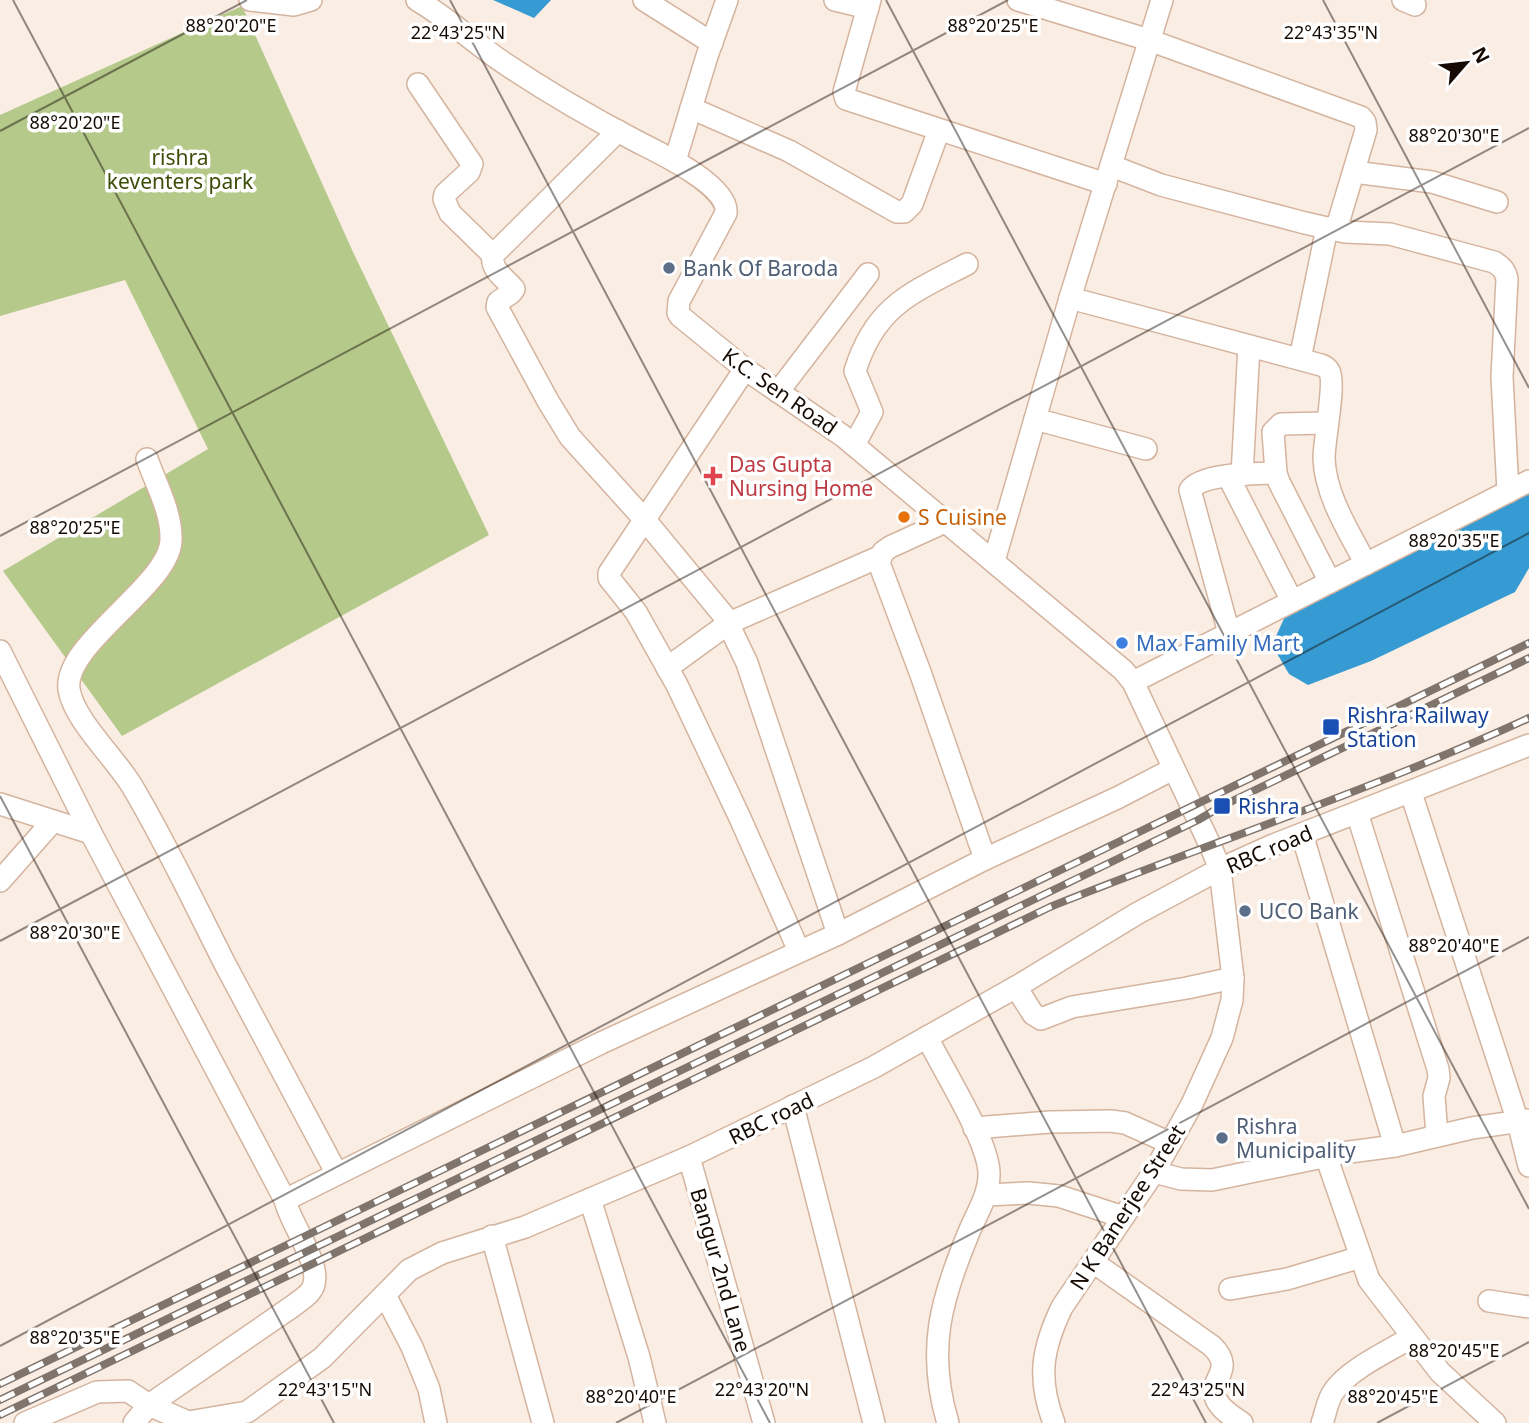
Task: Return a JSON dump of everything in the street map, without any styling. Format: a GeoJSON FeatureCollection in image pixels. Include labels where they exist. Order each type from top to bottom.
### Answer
{"type":"FeatureCollection","features":[{"type":"Feature","properties":{"kind":"street"},"geometry":{"type":"LineString","coordinates":[[250,0],[294,5],[311,0]]}},
{"type":"Feature","properties":{"kind":"street","name":"K.C. Sen Road"},"geometry":{"type":"LineString","coordinates":[[417,0],[505,64],[618,131],[675,161],[716,190],[727,206],[726,213],[680,301],[678,313],[745,369],[854,445],[1123,670],[1133,682],[1220,869]]}},
{"type":"Feature","properties":{"kind":"street"},"geometry":{"type":"LineString","coordinates":[[644,0],[712,43]]}},
{"type":"Feature","properties":{"kind":"street"},"geometry":{"type":"LineString","coordinates":[[675,161],[727,0]]}},
{"type":"Feature","properties":{"kind":"street"},"geometry":{"type":"LineString","coordinates":[[835,0],[869,4],[844,96],[852,103],[939,130],[1109,175],[1161,185],[1331,229],[1390,234],[1426,242],[1494,262],[1506,272],[1502,377],[1508,492]]}},
{"type":"Feature","properties":{"kind":"street"},"geometry":{"type":"LineString","coordinates":[[1018,0],[1149,40],[1361,117],[1365,122],[1366,130],[1354,172],[1331,229],[1300,359]]}},
{"type":"Feature","properties":{"kind":"street"},"geometry":{"type":"LineString","coordinates":[[993,561],[1070,298],[1162,0]]}},
{"type":"Feature","properties":{"kind":"street"},"geometry":{"type":"LineString","coordinates":[[418,84],[472,164],[469,172],[445,194],[446,206],[493,255]]}},
{"type":"Feature","properties":{"kind":"street"},"geometry":{"type":"LineString","coordinates":[[691,108],[789,151],[897,212],[904,212],[912,204],[939,130]]}},
{"type":"Feature","properties":{"kind":"street"},"geometry":{"type":"LineString","coordinates":[[618,131],[493,255],[492,264],[495,269],[514,289],[498,302],[498,310],[570,437],[645,520],[729,623],[750,672],[838,934]]}},
{"type":"Feature","properties":{"kind":"street"},"geometry":{"type":"LineString","coordinates":[[1354,172],[1432,182],[1497,202]]}},
{"type":"Feature","properties":{"kind":"street"},"geometry":{"type":"LineString","coordinates":[[854,445],[872,412],[855,371],[877,323],[909,294],[967,264]]}},
{"type":"Feature","properties":{"kind":"street"},"geometry":{"type":"LineString","coordinates":[[778,392],[868,274]]}},
{"type":"Feature","properties":{"kind":"street"},"geometry":{"type":"LineString","coordinates":[[1070,298],[1300,359],[1321,365],[1330,372],[1324,459],[1331,492],[1366,564]]}},
{"type":"Feature","properties":{"kind":"street"},"geometry":{"type":"LineString","coordinates":[[1249,346],[1235,475],[1292,601]]}},
{"type":"Feature","properties":{"kind":"street"},"geometry":{"type":"LineString","coordinates":[[745,369],[609,573],[609,578],[636,612],[667,668],[740,818],[799,951]]}},
{"type":"Feature","properties":{"kind":"street"},"geometry":{"type":"LineString","coordinates":[[1035,419],[1146,449]]}},
{"type":"Feature","properties":{"kind":"street"},"geometry":{"type":"LineString","coordinates":[[1327,423],[1281,424],[1273,432],[1276,473],[1330,582]]}},
{"type":"Feature","properties":{"kind":"street"},"geometry":{"type":"LineString","coordinates":[[147,459],[168,518],[172,541],[154,575],[82,653],[71,673],[69,687],[79,714],[131,784],[337,1174]]}},
{"type":"Feature","properties":{"kind":"street"},"geometry":{"type":"LineString","coordinates":[[1229,633],[1190,490],[1200,481],[1235,475],[1276,473]]}},
{"type":"Feature","properties":{"kind":"street"},"geometry":{"type":"LineString","coordinates":[[1133,682],[1529,481]]}},
{"type":"Feature","properties":{"kind":"street"},"geometry":{"type":"LineString","coordinates":[[667,668],[729,623],[880,557],[890,547],[947,521]]}},
{"type":"Feature","properties":{"kind":"street"},"geometry":{"type":"LineString","coordinates":[[880,557],[881,571],[920,672],[985,859]]}},
{"type":"Feature","properties":{"kind":"street"},"geometry":{"type":"LineString","coordinates":[[0,651],[91,833],[285,1200],[288,1214],[314,1263],[317,1276],[312,1291],[149,1405],[134,1423]]}},
{"type":"Feature","properties":{"kind":"street","name":"RBC road"},"geometry":{"type":"LineString","coordinates":[[25,1423],[97,1392],[128,1391],[149,1405],[188,1422],[247,1412],[262,1413],[322,1358],[409,1270],[442,1252],[525,1227],[689,1157],[874,1068],[1138,913],[1220,869],[1529,745]]}},
{"type":"Feature","properties":{"kind":"street"},"geometry":{"type":"LineString","coordinates":[[285,1200],[601,1043],[838,934],[985,859],[1173,769]]}},
{"type":"Feature","properties":{"kind":"street"},"geometry":{"type":"LineString","coordinates":[[1411,793],[1523,1121],[1529,1166]]}},
{"type":"Feature","properties":{"kind":"street"},"geometry":{"type":"LineString","coordinates":[[0,804],[91,833]]}},
{"type":"Feature","properties":{"kind":"street"},"geometry":{"type":"LineString","coordinates":[[1357,813],[1438,1069],[1439,1077],[1434,1096],[1437,1136]]}},
{"type":"Feature","properties":{"kind":"street"},"geometry":{"type":"LineString","coordinates":[[0,881],[53,821]]}},
{"type":"Feature","properties":{"kind":"street"},"geometry":{"type":"LineString","coordinates":[[1302,834],[1395,1146]]}},
{"type":"Feature","properties":{"kind":"street","name":"N K Banerjee Street"},"geometry":{"type":"LineString","coordinates":[[1054,1423],[1044,1388],[1043,1365],[1046,1344],[1062,1307],[1154,1172],[1215,1058],[1232,1000],[1233,978],[1220,869]]}},
{"type":"Feature","properties":{"kind":"street"},"geometry":{"type":"LineString","coordinates":[[1016,987],[1033,1014],[1041,1019],[1072,1007],[1233,978]]}},
{"type":"Feature","properties":{"kind":"street"},"geometry":{"type":"LineString","coordinates":[[927,1037],[974,1128],[986,1156],[989,1172],[986,1195],[962,1249],[942,1305],[938,1328],[940,1380],[948,1423]]}},
{"type":"Feature","properties":{"kind":"street"},"geometry":{"type":"LineString","coordinates":[[793,1107],[874,1423]]}},
{"type":"Feature","properties":{"kind":"street"},"geometry":{"type":"LineString","coordinates":[[974,1128],[1050,1122],[1111,1121],[1125,1123],[1170,1143]]}},
{"type":"Feature","properties":{"kind":"street"},"geometry":{"type":"LineString","coordinates":[[1154,1172],[1181,1180],[1212,1180],[1326,1156],[1395,1146],[1472,1128],[1523,1121]]}},
{"type":"Feature","properties":{"kind":"street"},"geometry":{"type":"LineString","coordinates":[[1326,1156],[1369,1280],[1440,1372],[1490,1421]]}},
{"type":"Feature","properties":{"kind":"street","name":"Bangur 2nd Lane"},"geometry":{"type":"LineString","coordinates":[[689,1157],[764,1423]]}},
{"type":"Feature","properties":{"kind":"street"},"geometry":{"type":"LineString","coordinates":[[986,1195],[1029,1193],[1059,1196],[1123,1217]]}},
{"type":"Feature","properties":{"kind":"street"},"geometry":{"type":"LineString","coordinates":[[590,1199],[639,1357],[655,1423]]}},
{"type":"Feature","properties":{"kind":"street"},"geometry":{"type":"LineString","coordinates":[[492,1236],[543,1423]]}},
{"type":"Feature","properties":{"kind":"street"},"geometry":{"type":"LineString","coordinates":[[1230,1289],[1287,1279],[1361,1256]]}},
{"type":"Feature","properties":{"kind":"street"},"geometry":{"type":"LineString","coordinates":[[1093,1262],[1219,1353],[1223,1363],[1216,1399],[1242,1423]]}},
{"type":"Feature","properties":{"kind":"street"},"geometry":{"type":"LineString","coordinates":[[384,1295],[412,1347],[429,1389],[436,1423]]}},
{"type":"Feature","properties":{"kind":"street"},"geometry":{"type":"LineString","coordinates":[[1489,1301],[1529,1307]]}},
{"type":"Feature","properties":{"kind":"street"},"geometry":{"type":"LineString","coordinates":[[1322,1423],[1331,1394],[1339,1384],[1412,1337]]}},
{"type":"Feature","properties":{"kind":"green space","name":"rishra keventers park"},"geometry":{"type":"Polygon","coordinates":[[[242,6],[353,252],[489,535],[122,736],[3,571],[208,449],[125,280],[0,316],[0,115],[242,6]]]}},
{"type":"Feature","properties":{"kind":"water"},"geometry":{"type":"Polygon","coordinates":[[[493,0],[551,0],[534,18],[493,0]]]}},
{"type":"Feature","properties":{"kind":"water"},"geometry":{"type":"Polygon","coordinates":[[[1529,486],[1529,568],[1515,592],[1371,661],[1308,685],[1289,674],[1272,645],[1292,601],[1529,486]]]}},
{"type":"Feature","properties":{"kind":"railway"},"geometry":{"type":"LineString","coordinates":[[0,1384],[1529,643]]}},
{"type":"Feature","properties":{"kind":"railway"},"geometry":{"type":"LineString","coordinates":[[0,1400],[1529,658]]}},
{"type":"Feature","properties":{"kind":"railway"},"geometry":{"type":"LineString","coordinates":[[0,1415],[1050,907],[1351,793],[1529,718]]}},
{"type":"Feature","properties":{"kind":"place","name":"Bank Of Baroda"},"geometry":{"type":"Point","coordinates":[669,268]}},
{"type":"Feature","properties":{"kind":"place","name":"Das Gupta Nursing Home"},"geometry":{"type":"Point","coordinates":[713,476]}},
{"type":"Feature","properties":{"kind":"place","name":"S Cuisine"},"geometry":{"type":"Point","coordinates":[904,517]}},
{"type":"Feature","properties":{"kind":"place","name":"Max Family Mart"},"geometry":{"type":"Point","coordinates":[1122,643]}},
{"type":"Feature","properties":{"kind":"place","name":"Rishra Railway Station"},"geometry":{"type":"Point","coordinates":[1331,727]}},
{"type":"Feature","properties":{"kind":"place","name":"Rishra"},"geometry":{"type":"Point","coordinates":[1222,806]}},
{"type":"Feature","properties":{"kind":"place","name":"UCO Bank"},"geometry":{"type":"Point","coordinates":[1245,911]}},
{"type":"Feature","properties":{"kind":"place","name":"Rishra Municipality"},"geometry":{"type":"Point","coordinates":[1222,1138]}}]}
